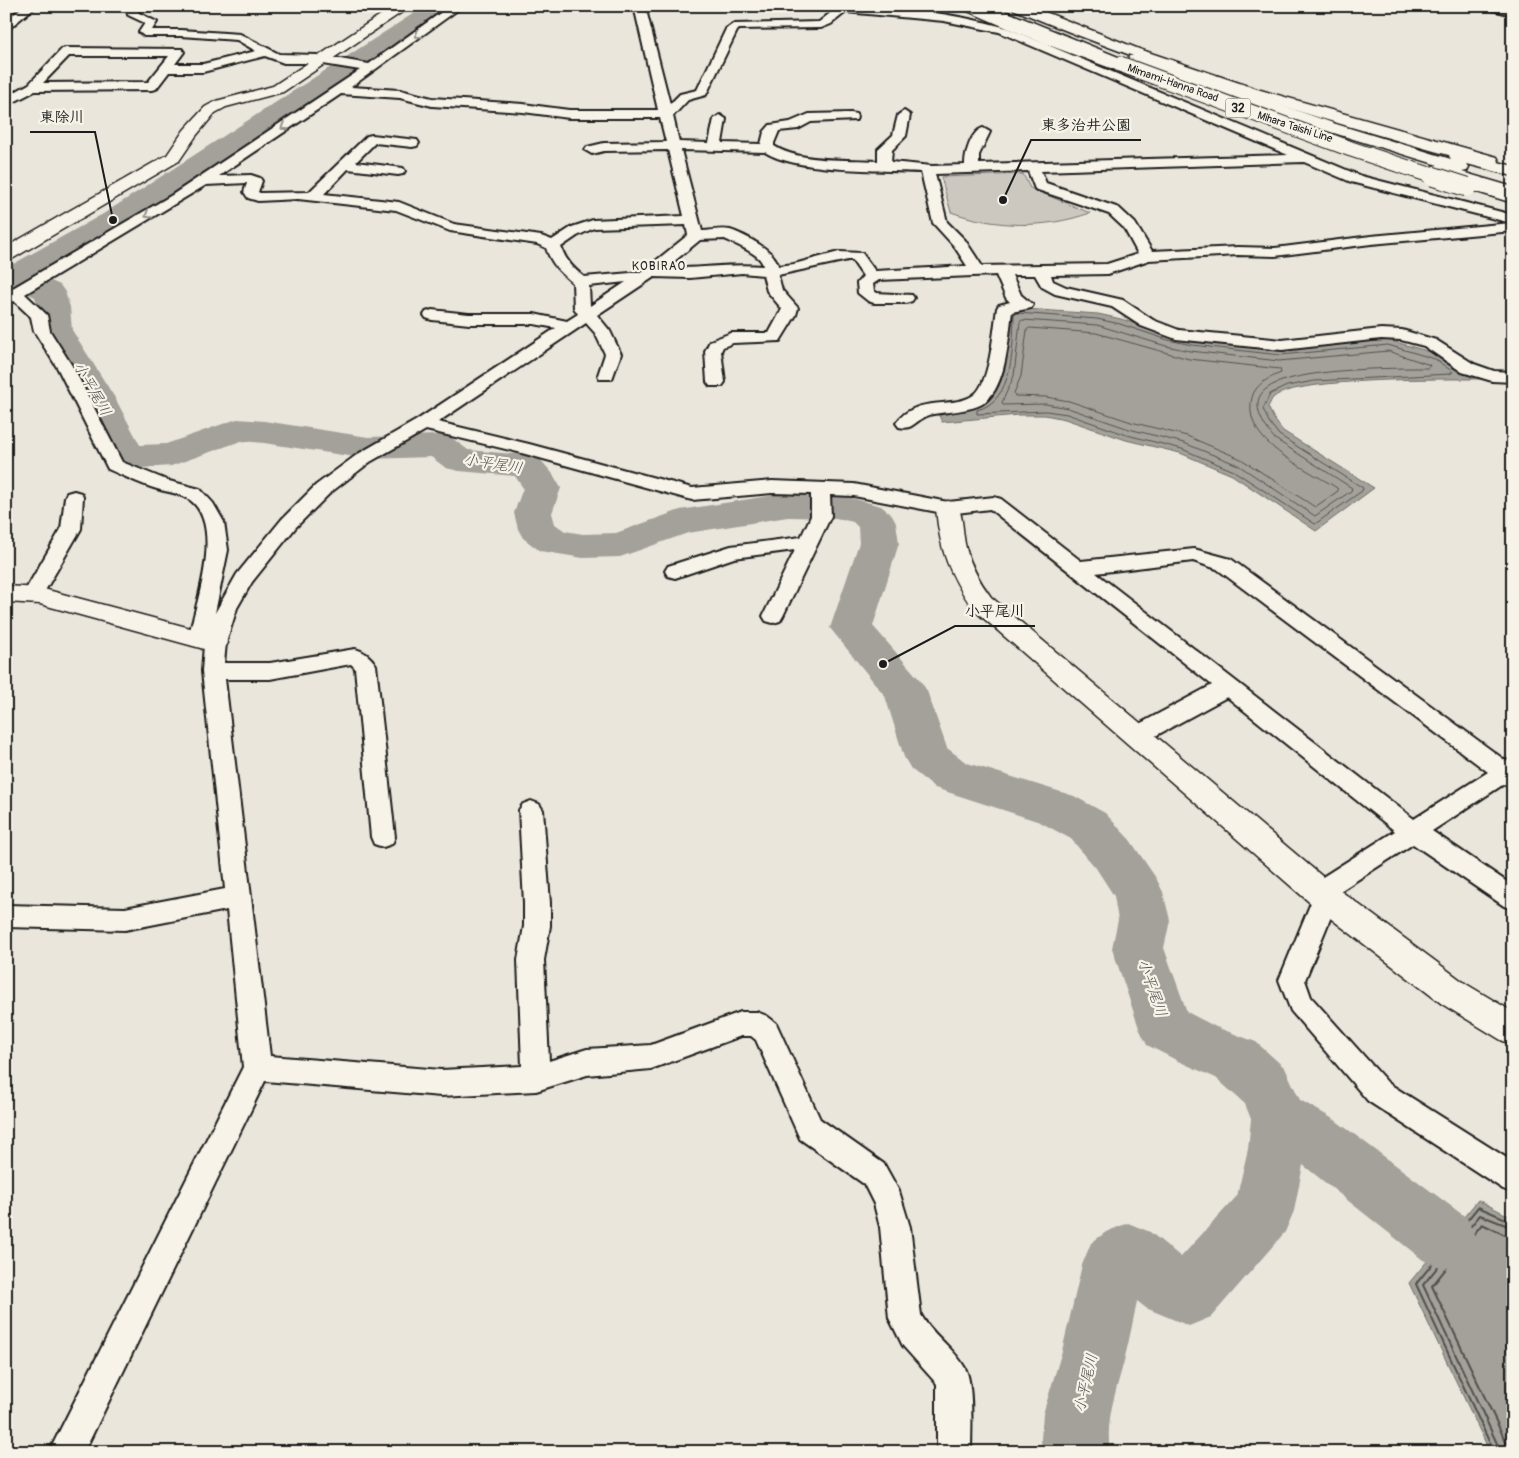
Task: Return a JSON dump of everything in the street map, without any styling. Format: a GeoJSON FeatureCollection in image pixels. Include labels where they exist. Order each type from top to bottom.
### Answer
{"type":"FeatureCollection","features":[{"type":"Feature","properties":{"kind":"main road"},"geometry":{"type":"LineString","coordinates":[[6,254],[173,158],[190,132],[210,110],[221,104],[278,89],[404,6]]}},
{"type":"Feature","properties":{"kind":"main road"},"geometry":{"type":"LineString","coordinates":[[825,6],[845,7]]}},
{"type":"Feature","properties":{"kind":"main road","name":"Mihara Taishi Line"},"geometry":{"type":"LineString","coordinates":[[968,6],[1110,64],[1258,115],[1513,198]]}},
{"type":"Feature","properties":{"kind":"main road","name":"Mimami-Hanna Road"},"geometry":{"type":"LineString","coordinates":[[981,6],[1120,64],[1281,121],[1513,192]]}},
{"type":"Feature","properties":{"kind":"main road","name":"Mimami-Hanna Road"},"geometry":{"type":"LineString","coordinates":[[1003,6],[1038,22],[1182,77],[1330,127],[1513,182]]}},
{"type":"Feature","properties":{"kind":"main road","name":"Mihara Taishi Line"},"geometry":{"type":"LineString","coordinates":[[1018,6],[1143,56],[1268,98],[1513,167]]}},
{"type":"Feature","properties":{"kind":"main road"},"geometry":{"type":"LineString","coordinates":[[1120,64],[1351,148],[1513,202]]}},
{"type":"Feature","properties":{"kind":"main road"},"geometry":{"type":"LineString","coordinates":[[1182,77],[1340,125],[1513,171]]}},
{"type":"Feature","properties":{"kind":"main road"},"geometry":{"type":"LineString","coordinates":[[948,508],[954,555],[966,581],[982,603],[1322,894],[1454,994],[1513,1030]]}},
{"type":"Feature","properties":{"kind":"main road"},"geometry":{"type":"LineString","coordinates":[[6,594],[40,596],[207,641]]}},
{"type":"Feature","properties":{"kind":"street"},"geometry":{"type":"LineString","coordinates":[[7,25],[31,6]]}},
{"type":"Feature","properties":{"kind":"street"},"geometry":{"type":"LineString","coordinates":[[66,1452],[257,1068],[213,671],[207,641],[218,550],[214,522],[204,503],[193,493],[162,485],[114,465],[66,369],[42,331],[39,315],[9,297],[96,247],[202,181],[372,68],[458,6]]}},
{"type":"Feature","properties":{"kind":"street"},"geometry":{"type":"LineString","coordinates":[[639,6],[696,236]]}},
{"type":"Feature","properties":{"kind":"street"},"geometry":{"type":"LineString","coordinates":[[1488,6],[1513,12]]}},
{"type":"Feature","properties":{"kind":"street"},"geometry":{"type":"LineString","coordinates":[[339,90],[400,94],[432,102],[533,109],[569,114],[667,114],[684,97],[702,92],[732,29],[737,26],[821,24],[827,22],[845,7],[950,18],[980,23],[1004,30],[1356,179],[1513,219]]}},
{"type":"Feature","properties":{"kind":"street"},"geometry":{"type":"LineString","coordinates":[[133,10],[134,15],[150,22],[145,32],[148,34],[181,33],[240,36],[267,52],[284,59],[323,60],[372,68]]}},
{"type":"Feature","properties":{"kind":"street"},"geometry":{"type":"LineString","coordinates":[[149,52],[162,35]]}},
{"type":"Feature","properties":{"kind":"street"},"geometry":{"type":"LineString","coordinates":[[6,102],[33,87],[66,52],[178,52],[152,86],[33,87]]}},
{"type":"Feature","properties":{"kind":"street"},"geometry":{"type":"LineString","coordinates":[[166,68],[203,68],[267,52]]}},
{"type":"Feature","properties":{"kind":"street"},"geometry":{"type":"LineString","coordinates":[[884,166],[885,149],[899,136],[904,115]]}},
{"type":"Feature","properties":{"kind":"street"},"geometry":{"type":"LineString","coordinates":[[768,148],[767,144],[771,132],[775,128],[793,126],[809,118],[850,117]]}},
{"type":"Feature","properties":{"kind":"street"},"geometry":{"type":"LineString","coordinates":[[715,146],[720,119]]}},
{"type":"Feature","properties":{"kind":"street"},"geometry":{"type":"LineString","coordinates":[[972,168],[972,155],[983,132]]}},
{"type":"Feature","properties":{"kind":"street"},"geometry":{"type":"LineString","coordinates":[[313,196],[372,139],[412,143]]}},
{"type":"Feature","properties":{"kind":"street"},"geometry":{"type":"LineString","coordinates":[[592,150],[617,145],[768,148],[777,154],[801,161],[927,168],[927,170],[1308,158]]}},
{"type":"Feature","properties":{"kind":"street"},"geometry":{"type":"LineString","coordinates":[[345,165],[398,171]]}},
{"type":"Feature","properties":{"kind":"street"},"geometry":{"type":"LineString","coordinates":[[1033,166],[1040,186],[1114,211],[1130,226],[1147,256]]}},
{"type":"Feature","properties":{"kind":"street"},"geometry":{"type":"LineString","coordinates":[[927,170],[940,223],[960,242],[976,270]]}},
{"type":"Feature","properties":{"kind":"street"},"geometry":{"type":"LineString","coordinates":[[202,181],[251,179],[255,181],[251,192],[258,197],[298,195],[399,206],[450,227],[541,240],[553,246],[557,258],[565,269],[581,282],[649,274],[690,273],[737,268],[771,272],[813,264],[829,257],[850,255],[857,256],[871,277]]}},
{"type":"Feature","properties":{"kind":"street"},"geometry":{"type":"LineString","coordinates":[[553,246],[562,238],[582,227],[593,224],[692,220]]}},
{"type":"Feature","properties":{"kind":"street"},"geometry":{"type":"LineString","coordinates":[[906,298],[874,298],[866,293],[866,283],[871,277],[937,271],[1108,270],[1147,256],[1238,251],[1275,252],[1371,240],[1513,227]]}},
{"type":"Feature","properties":{"kind":"street"},"geometry":{"type":"LineString","coordinates":[[207,641],[244,579],[289,523],[323,490],[364,458],[423,424],[649,274],[696,236],[727,234],[763,253],[770,261],[771,281],[775,291],[790,308],[788,315],[774,338],[731,338],[716,344],[713,351],[716,382]]}},
{"type":"Feature","properties":{"kind":"street"},"geometry":{"type":"LineString","coordinates":[[905,423],[917,412],[973,402],[984,395],[995,372],[1005,308],[1025,305],[1014,298],[1002,270]]}},
{"type":"Feature","properties":{"kind":"street"},"geometry":{"type":"LineString","coordinates":[[1041,271],[1047,284],[1061,291],[1117,303],[1147,323],[1176,334],[1282,345],[1381,334],[1402,336],[1430,343],[1468,368],[1492,376],[1513,377]]}},
{"type":"Feature","properties":{"kind":"street"},"geometry":{"type":"LineString","coordinates":[[581,282],[582,308],[602,331],[612,354],[606,375]]}},
{"type":"Feature","properties":{"kind":"street"},"geometry":{"type":"LineString","coordinates":[[432,315],[474,319],[536,318],[555,321],[569,327]]}},
{"type":"Feature","properties":{"kind":"street"},"geometry":{"type":"LineString","coordinates":[[423,424],[522,448],[692,494],[772,487],[854,490],[948,508],[994,503],[1080,568],[1413,831],[1513,899]]}},
{"type":"Feature","properties":{"kind":"street"},"geometry":{"type":"LineString","coordinates":[[773,616],[821,516],[820,489]]}},
{"type":"Feature","properties":{"kind":"street"},"geometry":{"type":"LineString","coordinates":[[32,596],[70,529],[74,497]]}},
{"type":"Feature","properties":{"kind":"street"},"geometry":{"type":"LineString","coordinates":[[675,571],[730,552],[809,542]]}},
{"type":"Feature","properties":{"kind":"street"},"geometry":{"type":"LineString","coordinates":[[1080,568],[1194,555],[1224,564],[1510,773],[1413,831],[1322,894],[1292,980],[1300,1003],[1378,1092],[1513,1179]]}},
{"type":"Feature","properties":{"kind":"street"},"geometry":{"type":"LineString","coordinates":[[213,671],[270,670],[355,656],[365,665],[383,837]]}},
{"type":"Feature","properties":{"kind":"street"},"geometry":{"type":"LineString","coordinates":[[1138,735],[1229,686]]}},
{"type":"Feature","properties":{"kind":"street"},"geometry":{"type":"LineString","coordinates":[[531,810],[537,903],[537,926],[531,960],[536,1078]]}},
{"type":"Feature","properties":{"kind":"street"},"geometry":{"type":"LineString","coordinates":[[6,916],[125,919],[238,897]]}},
{"type":"Feature","properties":{"kind":"street"},"geometry":{"type":"LineString","coordinates":[[257,1068],[441,1083],[536,1078],[587,1062],[651,1057],[741,1024],[757,1024],[766,1032],[810,1129],[874,1174],[888,1201],[895,1227],[905,1318],[914,1335],[953,1378],[954,1452]]}},
{"type":"Feature","properties":{"kind":"shaded area"},"geometry":{"type":"Polygon","coordinates":[[[1023,174],[1030,188],[1090,213],[1056,222],[1038,224],[1003,224],[968,217],[951,212],[941,177],[1023,174]]]}},
{"type":"Feature","properties":{"kind":"water"},"geometry":{"type":"Polygon","coordinates":[[[1010,308],[1098,314],[1121,319],[1169,335],[1193,340],[1281,350],[1388,340],[1438,354],[1489,379],[1376,380],[1288,390],[1273,398],[1268,407],[1283,431],[1374,488],[1316,531],[1232,475],[1180,453],[1126,440],[1065,419],[1045,415],[1018,415],[942,422],[937,411],[977,405],[987,401],[994,394],[999,384],[1006,358],[1010,308]]]}},
{"type":"Feature","properties":{"kind":"water"},"geometry":{"type":"Polygon","coordinates":[[[1478,1200],[1513,1218],[1513,1452],[1490,1452],[1409,1283],[1478,1200]]]}},
{"type":"Feature","properties":{"kind":"waterway"},"geometry":{"type":"LineString","coordinates":[[6,281],[113,220],[441,6]]}},
{"type":"Feature","properties":{"kind":"waterway","name":"小平尾川"},"geometry":{"type":"LineString","coordinates":[[16,276],[49,292],[54,307],[56,330],[98,398],[126,452],[143,457],[171,455],[237,430],[264,432],[368,448],[439,446],[459,460],[526,466],[539,481],[542,488],[533,513],[537,529],[554,542],[583,546],[620,545],[680,522],[788,505],[837,506],[867,514],[877,523],[879,543],[851,628],[905,691],[927,757],[951,776],[1057,809],[1088,826],[1113,854],[1138,892],[1144,920],[1138,948],[1166,1028],[1197,1044],[1236,1060],[1265,1086],[1280,1119]]}},
{"type":"Feature","properties":{"kind":"waterway","name":"小平尾川"},"geometry":{"type":"LineString","coordinates":[[1076,1452],[1074,1439],[1079,1401],[1094,1351],[1113,1265],[1128,1254],[1168,1286],[1189,1295],[1264,1211],[1277,1149],[1280,1119]]}},
{"type":"Feature","properties":{"kind":"waterway"},"geometry":{"type":"LineString","coordinates":[[1280,1119],[1315,1139],[1445,1239]]}},
{"type":"Feature","properties":{"kind":"place","name":"東多治井公園"},"geometry":{"type":"Point","coordinates":[1003,200]}},
{"type":"Feature","properties":{"kind":"place","name":"東除川"},"geometry":{"type":"Point","coordinates":[113,220]}},
{"type":"Feature","properties":{"kind":"place","name":"小平尾川"},"geometry":{"type":"Point","coordinates":[883,664]}},
{"type":"Feature","properties":{"kind":"district","name":"KOBIRAO"},"geometry":{"type":"Point","coordinates":[659,266]}}]}
